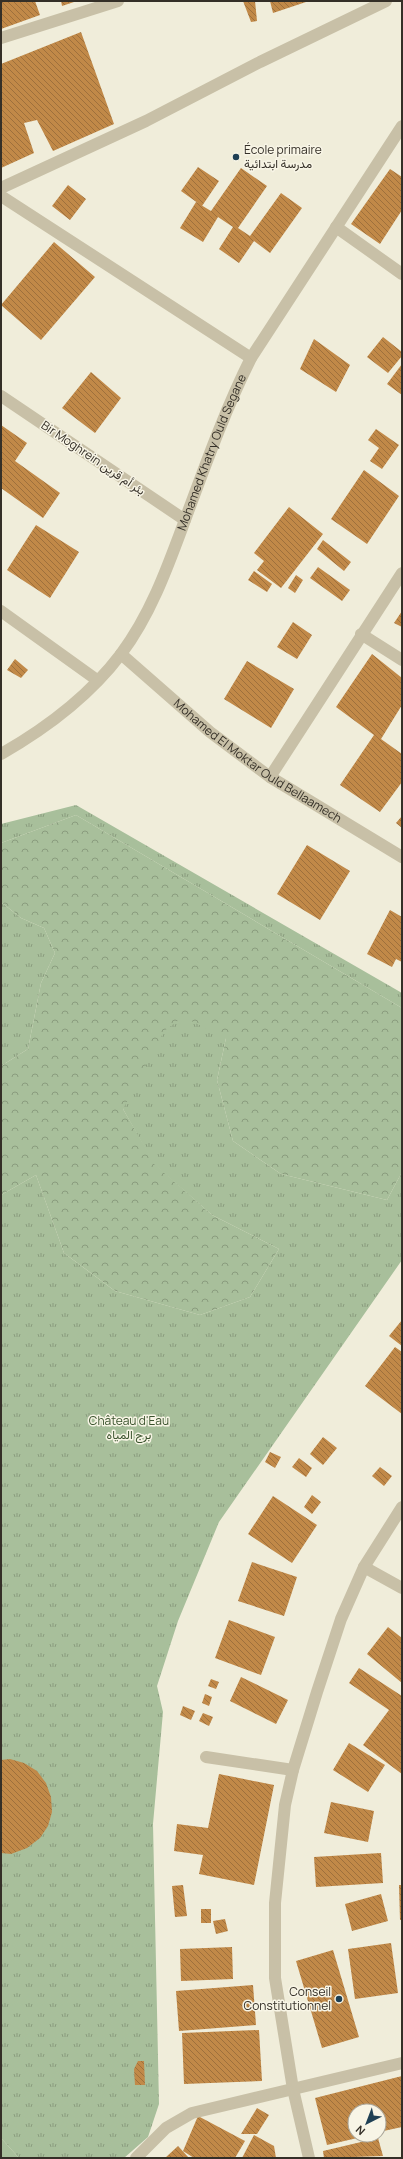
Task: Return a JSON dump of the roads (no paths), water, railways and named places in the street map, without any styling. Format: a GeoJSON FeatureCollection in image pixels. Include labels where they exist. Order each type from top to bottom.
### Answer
{"type":"FeatureCollection","features":[{"type":"Feature","properties":{"kind":"street"},"geometry":{"type":"LineString","coordinates":[[1,38],[118,1]]}},
{"type":"Feature","properties":{"kind":"street"},"geometry":{"type":"LineString","coordinates":[[1,188],[146,121],[254,65],[386,1]]}},
{"type":"Feature","properties":{"kind":"street","name":"Mohamed Khatry Ould Segane"},"geometry":{"type":"LineString","coordinates":[[1,754],[70,706],[121,654],[137,629],[166,572],[238,383],[251,358],[402,126]]}},
{"type":"Feature","properties":{"kind":"street"},"geometry":{"type":"LineString","coordinates":[[1,196],[251,358]]}},
{"type":"Feature","properties":{"kind":"street"},"geometry":{"type":"LineString","coordinates":[[336,227],[402,274]]}},
{"type":"Feature","properties":{"kind":"street","name":"Bir Moghrein بئر أم قرين"},"geometry":{"type":"LineString","coordinates":[[1,396],[185,520]]}},
{"type":"Feature","properties":{"kind":"street"},"geometry":{"type":"LineString","coordinates":[[270,777],[361,634],[402,573]]}},
{"type":"Feature","properties":{"kind":"street"},"geometry":{"type":"LineString","coordinates":[[1,611],[97,680]]}},
{"type":"Feature","properties":{"kind":"street"},"geometry":{"type":"LineString","coordinates":[[361,634],[402,660]]}},
{"type":"Feature","properties":{"kind":"street","name":"Mohamed El Moktar Ould Bellaamech"},"geometry":{"type":"LineString","coordinates":[[121,654],[210,732],[270,777],[402,856]]}},
{"type":"Feature","properties":{"kind":"street"},"geometry":{"type":"LineString","coordinates":[[308,2158],[293,2089],[275,1978],[275,1903],[285,1805],[293,1770],[341,1619],[364,1567],[402,1506]]}},
{"type":"Feature","properties":{"kind":"street"},"geometry":{"type":"LineString","coordinates":[[364,1567],[402,1588]]}},
{"type":"Feature","properties":{"kind":"street"},"geometry":{"type":"LineString","coordinates":[[206,1757],[293,1770]]}},
{"type":"Feature","properties":{"kind":"street"},"geometry":{"type":"LineString","coordinates":[[136,2158],[166,2128],[192,2113],[402,2063]]}},
{"type":"Feature","properties":{"kind":"place","name":"École primaire مدرسة ابتدائية"},"geometry":{"type":"Point","coordinates":[236,157]}},
{"type":"Feature","properties":{"kind":"place","name":"Conseil Constitutionnel"},"geometry":{"type":"Point","coordinates":[339,1999]}},
{"type":"Feature","properties":{"kind":"park label","name":"Château d'Eau برج المياه"},"geometry":{"type":"Point","coordinates":[129,1428]}}]}
